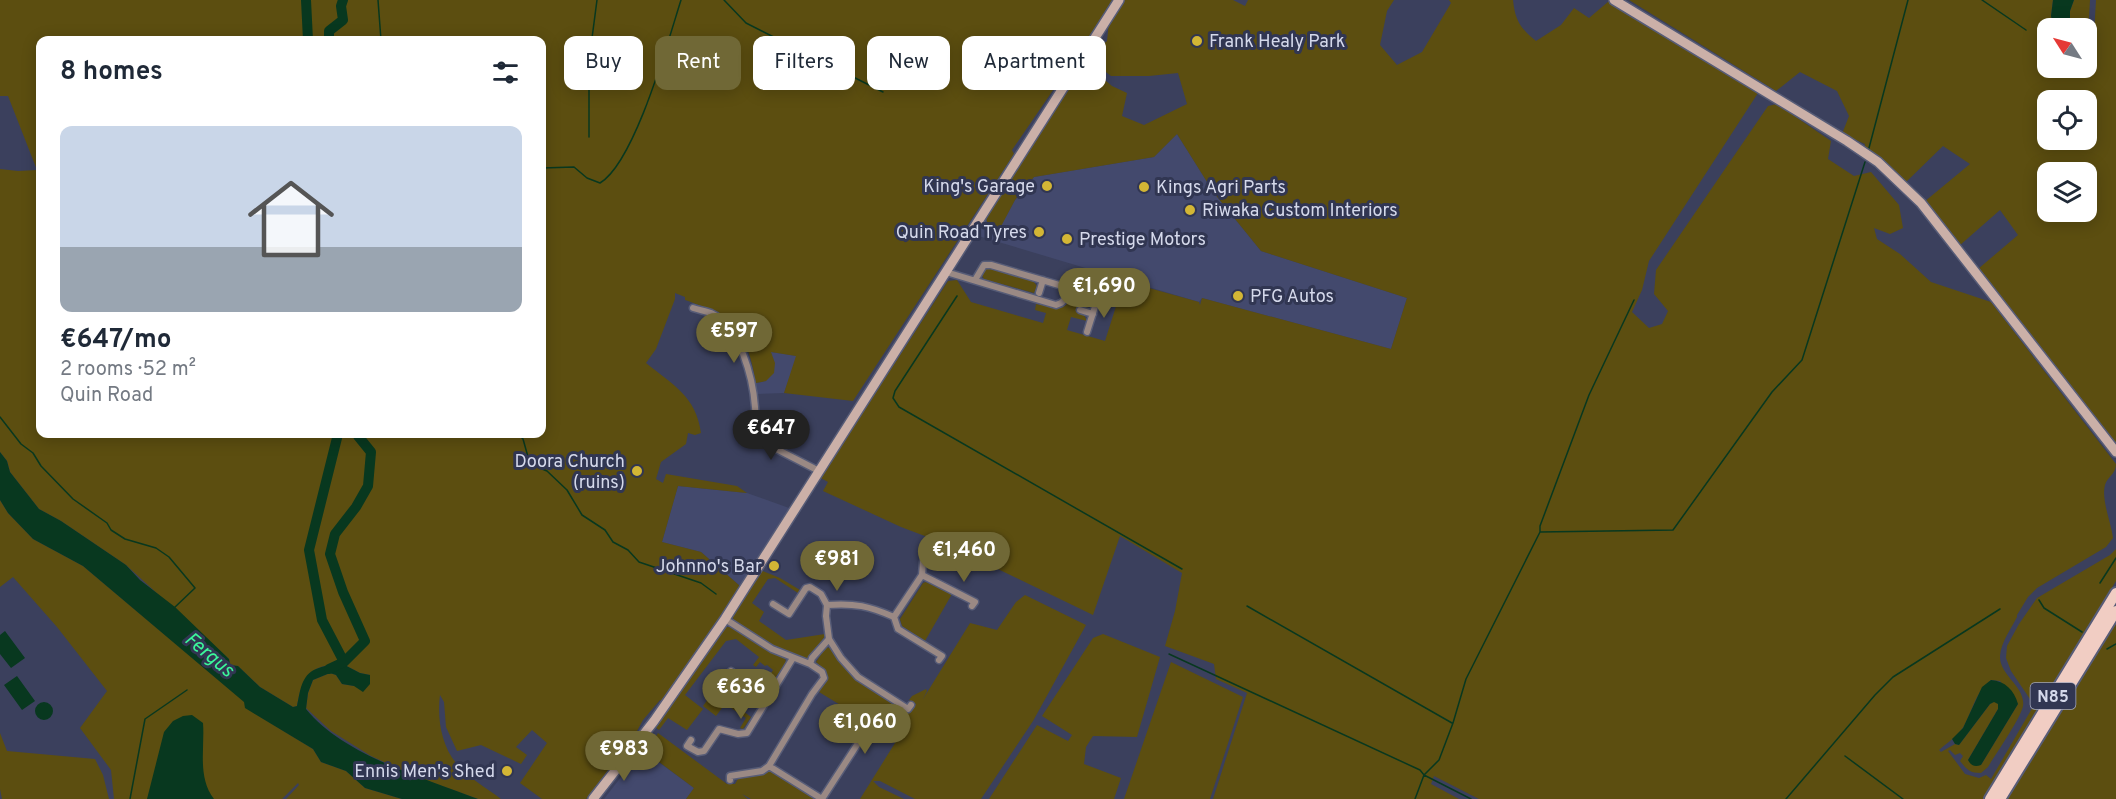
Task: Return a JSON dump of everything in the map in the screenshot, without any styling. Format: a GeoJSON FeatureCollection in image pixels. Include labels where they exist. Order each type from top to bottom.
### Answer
{"type":"FeatureCollection","features":[{"type":"Feature","properties":{"kind":"main road"},"geometry":{"type":"LineString","coordinates":[[593,799],[654,721],[724,619],[1119,0]]}},
{"type":"Feature","properties":{"kind":"main road"},"geometry":{"type":"LineString","coordinates":[[1614,0],[1878,162],[1921,203],[2116,452]]}},
{"type":"Feature","properties":{"kind":"main road","name":"N85"},"geometry":{"type":"LineString","coordinates":[[1990,799],[2116,593]]}},
{"type":"Feature","properties":{"kind":"main road","name":"N85"},"geometry":{"type":"LineString","coordinates":[[2000,799],[2116,611]]}},
{"type":"Feature","properties":{"kind":"street"},"geometry":{"type":"LineString","coordinates":[[975,280],[984,265],[991,265],[1059,285]]}},
{"type":"Feature","properties":{"kind":"street"},"geometry":{"type":"LineString","coordinates":[[946,272],[1056,304],[1061,303],[1074,291],[1115,302]]}},
{"type":"Feature","properties":{"kind":"street"},"geometry":{"type":"LineString","coordinates":[[1039,293],[1043,280]]}},
{"type":"Feature","properties":{"kind":"street"},"geometry":{"type":"LineString","coordinates":[[1087,332],[1098,297]]}},
{"type":"Feature","properties":{"kind":"street"},"geometry":{"type":"LineString","coordinates":[[693,308],[717,316],[742,351],[753,392],[757,440],[819,471]]}},
{"type":"Feature","properties":{"kind":"street"},"geometry":{"type":"LineString","coordinates":[[1080,310],[1093,314]]}},
{"type":"Feature","properties":{"kind":"street"},"geometry":{"type":"LineString","coordinates":[[894,617],[922,575],[923,562],[929,555],[933,557]]}},
{"type":"Feature","properties":{"kind":"street"},"geometry":{"type":"LineString","coordinates":[[922,575],[975,602],[972,606]]}},
{"type":"Feature","properties":{"kind":"street"},"geometry":{"type":"LineString","coordinates":[[773,604],[789,614],[806,588],[810,586],[821,594],[827,604],[829,639],[841,658],[858,677],[908,709],[911,705]]}},
{"type":"Feature","properties":{"kind":"street"},"geometry":{"type":"LineString","coordinates":[[827,604],[849,603],[871,607],[894,617],[898,629],[942,656],[939,660]]}},
{"type":"Feature","properties":{"kind":"street"},"geometry":{"type":"LineString","coordinates":[[724,619],[772,649],[810,664],[822,672],[824,678],[770,766],[762,771],[730,776],[730,780]]}},
{"type":"Feature","properties":{"kind":"street"},"geometry":{"type":"LineString","coordinates":[[810,664],[829,639]]}},
{"type":"Feature","properties":{"kind":"street"},"geometry":{"type":"LineString","coordinates":[[691,740],[687,746],[698,752],[704,751],[719,729],[738,734],[747,733],[793,658]]}},
{"type":"Feature","properties":{"kind":"street"},"geometry":{"type":"LineString","coordinates":[[720,689],[731,671],[745,682],[754,675],[760,674],[777,684]]}},
{"type":"Feature","properties":{"kind":"street"},"geometry":{"type":"LineString","coordinates":[[770,766],[822,799],[875,717],[871,714]]}},
{"type":"Feature","properties":{"kind":"shaded area"},"geometry":{"type":"Polygon","coordinates":[[[0,0],[1112,0],[1090,36],[962,36],[962,90],[1053,90],[1012,150],[1014,154],[853,401],[784,393],[796,356],[771,352],[775,363],[774,373],[766,381],[756,383],[748,350],[736,328],[716,313],[685,300],[685,297],[675,293],[675,299],[656,349],[646,363],[689,400],[701,433],[695,435],[688,433],[686,444],[661,462],[656,479],[663,483],[666,474],[737,486],[747,493],[678,486],[662,542],[701,552],[740,586],[663,702],[660,700],[643,720],[637,731],[639,732],[586,799],[542,799],[520,783],[547,743],[532,730],[516,747],[527,755],[521,764],[481,745],[457,751],[446,727],[444,702],[440,695],[441,730],[451,756],[465,773],[501,799],[478,799],[417,777],[371,756],[331,731],[306,708],[313,680],[330,673],[336,675],[342,684],[354,686],[370,675],[360,673],[339,662],[318,668],[308,676],[297,706],[293,707],[260,687],[238,666],[230,665],[229,659],[126,565],[61,521],[39,509],[10,472],[7,461],[0,452],[0,169],[36,170],[36,438],[546,438],[546,36],[36,36],[36,167],[8,96],[0,96],[0,0]]]}},
{"type":"Feature","properties":{"kind":"shaded area"},"geometry":{"type":"Polygon","coordinates":[[[1122,0],[1233,0],[1245,6],[1248,0],[1394,0],[1387,11],[1380,45],[1397,65],[1422,52],[1451,3],[1449,0],[1513,0],[1519,23],[1536,41],[1561,25],[1574,8],[1589,18],[1609,1],[1758,93],[1649,261],[1642,290],[1632,312],[1649,328],[1662,324],[1668,311],[1654,294],[1656,270],[1768,106],[1777,104],[1831,141],[1828,159],[1854,176],[1871,172],[1899,205],[1903,228],[1890,234],[1874,228],[1877,239],[1900,254],[1931,282],[1991,302],[2116,464],[2115,470],[2106,482],[2104,491],[2113,538],[2106,547],[2037,588],[2028,597],[2017,615],[2002,646],[2001,663],[2023,699],[2021,712],[2013,727],[1988,767],[1981,773],[1967,769],[1960,761],[1963,756],[1960,753],[1955,755],[1950,750],[1948,751],[1965,774],[1979,778],[1986,775],[1991,779],[2034,705],[2011,671],[2006,658],[2007,646],[2037,598],[2110,555],[2116,549],[2116,581],[1983,799],[1479,799],[1434,776],[1431,784],[1459,799],[1213,799],[1247,693],[1216,679],[1214,664],[1165,646],[1175,611],[1182,573],[1120,536],[1093,615],[946,544],[901,527],[823,491],[828,482],[819,477],[948,281],[957,280],[971,302],[1043,323],[1046,313],[1035,310],[1036,304],[1061,308],[1066,305],[1074,293],[1091,300],[1090,306],[1085,309],[1080,307],[1078,313],[1084,315],[1087,321],[1071,317],[1067,330],[1105,341],[1124,281],[1199,302],[1200,305],[1202,298],[1391,349],[1407,298],[1261,251],[1214,193],[1177,134],[1154,157],[1034,177],[1015,200],[998,232],[988,227],[986,217],[1068,90],[1106,90],[1106,81],[1127,93],[1122,116],[1144,125],[1187,104],[1178,73],[1111,76],[1106,72],[1109,22],[1122,0]],[[1991,680],[1978,696],[1962,729],[1939,750],[1941,752],[1955,744],[1959,745],[1990,704],[1995,701],[1998,709],[1968,760],[1981,765],[2018,704],[2000,681],[1991,680]]]}},
{"type":"Feature","properties":{"kind":"shaded area"},"geometry":{"type":"Polygon","coordinates":[[[1629,0],[2053,0],[2051,18],[2037,18],[2037,78],[2097,78],[2096,0],[2116,0],[2116,446],[1978,269],[2018,235],[2000,210],[1959,246],[1924,202],[1970,164],[1943,146],[1905,183],[1864,149],[1865,144],[1842,134],[1849,116],[1837,91],[1800,72],[1776,91],[1629,0]]]}},
{"type":"Feature","properties":{"kind":"shaded area"},"geometry":{"type":"Polygon","coordinates":[[[2074,0],[2090,0],[2089,18],[2070,18],[2074,0]]]}},
{"type":"Feature","properties":{"kind":"shaded area"},"geometry":{"type":"Polygon","coordinates":[[[1177,134],[1214,193],[1261,251],[1407,298],[1391,349],[1202,298],[1199,302],[975,235],[986,217],[998,231],[1015,200],[1034,177],[1154,157],[1177,134]]]}},
{"type":"Feature","properties":{"kind":"shaded area"},"geometry":{"type":"Polygon","coordinates":[[[985,267],[1033,281],[1037,286],[1034,293],[984,279],[981,274],[985,267]]]}},
{"type":"Feature","properties":{"kind":"shaded area"},"geometry":{"type":"Polygon","coordinates":[[[771,352],[797,356],[784,393],[756,394],[756,383],[766,381],[771,352]]]}},
{"type":"Feature","properties":{"kind":"shaded area"},"geometry":{"type":"Polygon","coordinates":[[[678,486],[747,493],[789,508],[740,586],[701,552],[662,542],[678,486]]]}},
{"type":"Feature","properties":{"kind":"shaded area"},"geometry":{"type":"Polygon","coordinates":[[[0,500],[8,513],[33,539],[83,566],[245,702],[246,708],[313,749],[321,762],[346,771],[365,788],[402,799],[286,799],[299,785],[298,783],[282,799],[114,799],[111,770],[80,728],[107,691],[57,627],[13,577],[0,587],[0,500]]]}},
{"type":"Feature","properties":{"kind":"shaded area"},"geometry":{"type":"Polygon","coordinates":[[[760,570],[800,590],[798,593],[775,578],[768,579],[752,603],[764,612],[759,621],[786,640],[825,634],[808,660],[774,646],[734,622],[732,613],[760,570]]]}},
{"type":"Feature","properties":{"kind":"shaded area"},"geometry":{"type":"Polygon","coordinates":[[[926,582],[952,594],[925,641],[902,626],[900,619],[923,583],[926,582]]]}},
{"type":"Feature","properties":{"kind":"shaded area"},"geometry":{"type":"Polygon","coordinates":[[[1025,595],[1086,625],[1033,721],[981,799],[915,799],[880,781],[873,781],[879,787],[904,799],[860,799],[900,735],[877,721],[880,716],[869,709],[864,716],[867,720],[865,720],[819,692],[827,677],[824,669],[816,662],[826,647],[830,648],[857,678],[910,713],[916,704],[909,700],[926,689],[923,699],[970,623],[997,630],[1016,602],[1025,595]]]}},
{"type":"Feature","properties":{"kind":"shaded area"},"geometry":{"type":"Polygon","coordinates":[[[2116,621],[2116,799],[2006,799],[2116,621]]]}},
{"type":"Feature","properties":{"kind":"shaded area"},"geometry":{"type":"Polygon","coordinates":[[[731,627],[785,658],[786,663],[776,677],[773,677],[770,675],[773,670],[767,665],[760,662],[756,667],[753,665],[759,657],[736,639],[726,641],[685,695],[703,709],[687,730],[668,718],[659,730],[655,727],[723,628],[731,627]]]}},
{"type":"Feature","properties":{"kind":"shaded area"},"geometry":{"type":"Polygon","coordinates":[[[1103,634],[1160,657],[1137,737],[1093,736],[1086,747],[1084,764],[1121,778],[1114,799],[989,799],[1037,725],[1068,741],[1072,735],[1042,716],[1093,638],[1103,634]]]}},
{"type":"Feature","properties":{"kind":"shaded area"},"geometry":{"type":"Polygon","coordinates":[[[1171,662],[1243,697],[1210,799],[1124,799],[1171,662]]]}},
{"type":"Feature","properties":{"kind":"shaded area"},"geometry":{"type":"Polygon","coordinates":[[[712,688],[751,717],[743,729],[740,728],[746,718],[725,704],[716,716],[703,706],[712,688]]]}},
{"type":"Feature","properties":{"kind":"shaded area"},"geometry":{"type":"Polygon","coordinates":[[[0,733],[7,751],[95,759],[103,775],[109,799],[2,799],[0,733]]]}},
{"type":"Feature","properties":{"kind":"shaded area"},"geometry":{"type":"Polygon","coordinates":[[[658,733],[727,784],[735,784],[739,777],[773,772],[816,799],[751,799],[742,794],[748,799],[686,799],[694,788],[643,750],[652,743],[658,733]]]}},
{"type":"Feature","properties":{"kind":"shaded area"},"geometry":{"type":"Polygon","coordinates":[[[642,750],[694,788],[686,799],[604,799],[642,750]]]}},
{"type":"Feature","properties":{"kind":"water"},"geometry":{"type":"Polygon","coordinates":[[[2053,0],[2074,0],[2070,18],[2052,18],[2053,0]]]}},
{"type":"Feature","properties":{"kind":"water","name":"Fergus"},"geometry":{"type":"Polygon","coordinates":[[[0,452],[7,461],[10,472],[39,509],[61,521],[126,565],[140,580],[175,607],[229,659],[230,665],[238,666],[260,687],[293,707],[297,706],[300,690],[307,675],[316,669],[339,662],[360,673],[370,675],[370,684],[363,692],[354,686],[342,684],[336,675],[330,673],[313,680],[308,693],[306,709],[341,740],[362,752],[478,799],[402,799],[365,788],[346,771],[321,762],[313,749],[245,708],[244,702],[83,566],[33,539],[8,513],[0,500],[0,452]]]}},
{"type":"Feature","properties":{"kind":"water"},"geometry":{"type":"Polygon","coordinates":[[[5,631],[25,658],[11,668],[0,654],[0,635],[5,631]]]}},
{"type":"Feature","properties":{"kind":"water"},"geometry":{"type":"Polygon","coordinates":[[[17,676],[35,701],[22,710],[4,685],[17,676]]]}},
{"type":"Feature","properties":{"kind":"water"},"geometry":{"type":"Polygon","coordinates":[[[1991,680],[2001,682],[2008,687],[2018,704],[1981,765],[1975,766],[1968,760],[1998,709],[1998,704],[1994,702],[1990,704],[1959,745],[1955,744],[1952,739],[1963,728],[1982,687],[1991,680]]]}},
{"type":"Feature","properties":{"kind":"water"},"geometry":{"type":"Polygon","coordinates":[[[44,702],[50,705],[53,711],[50,717],[44,720],[38,717],[35,711],[38,705],[44,702]]]}},
{"type":"Feature","properties":{"kind":"water"},"geometry":{"type":"Polygon","coordinates":[[[192,715],[203,723],[205,781],[214,799],[147,799],[164,732],[173,721],[192,715]]]}},
{"type":"Feature","properties":{"kind":"waterway"},"geometry":{"type":"LineString","coordinates":[[306,0],[308,36]]}},
{"type":"Feature","properties":{"kind":"waterway"},"geometry":{"type":"LineString","coordinates":[[329,36],[329,31],[343,20],[341,6],[343,0]]}},
{"type":"Feature","properties":{"kind":"waterway"},"geometry":{"type":"LineString","coordinates":[[378,0],[381,36]]}},
{"type":"Feature","properties":{"kind":"waterway"},"geometry":{"type":"LineString","coordinates":[[589,137],[589,61],[597,0]]}},
{"type":"Feature","properties":{"kind":"waterway"},"geometry":{"type":"LineString","coordinates":[[546,168],[574,167],[587,178],[600,183],[613,171],[638,127],[681,0]]}},
{"type":"Feature","properties":{"kind":"waterway"},"geometry":{"type":"LineString","coordinates":[[724,0],[746,23],[883,92]]}},
{"type":"Feature","properties":{"kind":"waterway"},"geometry":{"type":"LineString","coordinates":[[1869,148],[1908,0]]}},
{"type":"Feature","properties":{"kind":"waterway"},"geometry":{"type":"LineString","coordinates":[[1982,0],[2026,30]]}},
{"type":"Feature","properties":{"kind":"waterway"},"geometry":{"type":"LineString","coordinates":[[1540,532],[1673,530],[1772,392],[1802,360],[1865,162]]}},
{"type":"Feature","properties":{"kind":"waterway"},"geometry":{"type":"LineString","coordinates":[[957,296],[895,391],[893,398],[899,407],[1182,569]]}},
{"type":"Feature","properties":{"kind":"waterway"},"geometry":{"type":"LineString","coordinates":[[1415,799],[1424,775],[1439,760],[1466,679],[1540,532],[1540,526],[1589,395],[1634,300]]}},
{"type":"Feature","properties":{"kind":"waterway"},"geometry":{"type":"LineString","coordinates":[[0,417],[21,444],[33,453],[41,466],[73,499],[125,539],[156,548],[169,557],[195,588],[174,608]]}},
{"type":"Feature","properties":{"kind":"waterway"},"geometry":{"type":"LineString","coordinates":[[337,438],[309,550],[322,620],[344,662]]}},
{"type":"Feature","properties":{"kind":"waterway"},"geometry":{"type":"LineString","coordinates":[[329,669],[344,662],[365,641],[343,592],[330,554],[335,534],[356,507],[368,486],[371,452],[360,438]]}},
{"type":"Feature","properties":{"kind":"waterway"},"geometry":{"type":"LineString","coordinates":[[522,438],[530,464],[547,471],[567,490],[582,515],[605,530],[613,542],[628,550],[639,562],[701,583],[716,594]]}},
{"type":"Feature","properties":{"kind":"waterway"},"geometry":{"type":"LineString","coordinates":[[2100,583],[2116,558]]}},
{"type":"Feature","properties":{"kind":"waterway"},"geometry":{"type":"LineString","coordinates":[[2039,600],[2044,608],[2082,632]]}},
{"type":"Feature","properties":{"kind":"waterway"},"geometry":{"type":"LineString","coordinates":[[1247,606],[1452,723]]}},
{"type":"Feature","properties":{"kind":"waterway"},"geometry":{"type":"LineString","coordinates":[[1786,799],[1893,677],[2000,609]]}},
{"type":"Feature","properties":{"kind":"waterway"},"geometry":{"type":"LineString","coordinates":[[2107,649],[2116,644]]}},
{"type":"Feature","properties":{"kind":"waterway"},"geometry":{"type":"LineString","coordinates":[[1169,654],[1420,770],[1424,775],[1471,799]]}},
{"type":"Feature","properties":{"kind":"waterway"},"geometry":{"type":"LineString","coordinates":[[130,799],[145,719],[187,690]]}},
{"type":"Feature","properties":{"kind":"waterway"},"geometry":{"type":"LineString","coordinates":[[1845,756],[1903,799]]}},
{"type":"Feature","properties":{"kind":"place","name":"Frank Healy Park"},"geometry":{"type":"Point","coordinates":[1197,41]}},
{"type":"Feature","properties":{"kind":"place","name":"King's Garage"},"geometry":{"type":"Point","coordinates":[1047,186]}},
{"type":"Feature","properties":{"kind":"place","name":"Kings Agri Parts"},"geometry":{"type":"Point","coordinates":[1144,187]}},
{"type":"Feature","properties":{"kind":"place","name":"Riwaka Custom Interiors"},"geometry":{"type":"Point","coordinates":[1190,210]}},
{"type":"Feature","properties":{"kind":"place","name":"Quin Road Tyres"},"geometry":{"type":"Point","coordinates":[1039,232]}},
{"type":"Feature","properties":{"kind":"place","name":"Prestige Motors"},"geometry":{"type":"Point","coordinates":[1067,239]}},
{"type":"Feature","properties":{"kind":"place","name":"PFG Autos"},"geometry":{"type":"Point","coordinates":[1238,296]}},
{"type":"Feature","properties":{"kind":"place","name":"Doora Church (ruins)"},"geometry":{"type":"Point","coordinates":[637,471]}},
{"type":"Feature","properties":{"kind":"place","name":"Johnno's Bar"},"geometry":{"type":"Point","coordinates":[774,566]}},
{"type":"Feature","properties":{"kind":"place","name":"Ennis Men's Shed"},"geometry":{"type":"Point","coordinates":[507,771]}}]}
